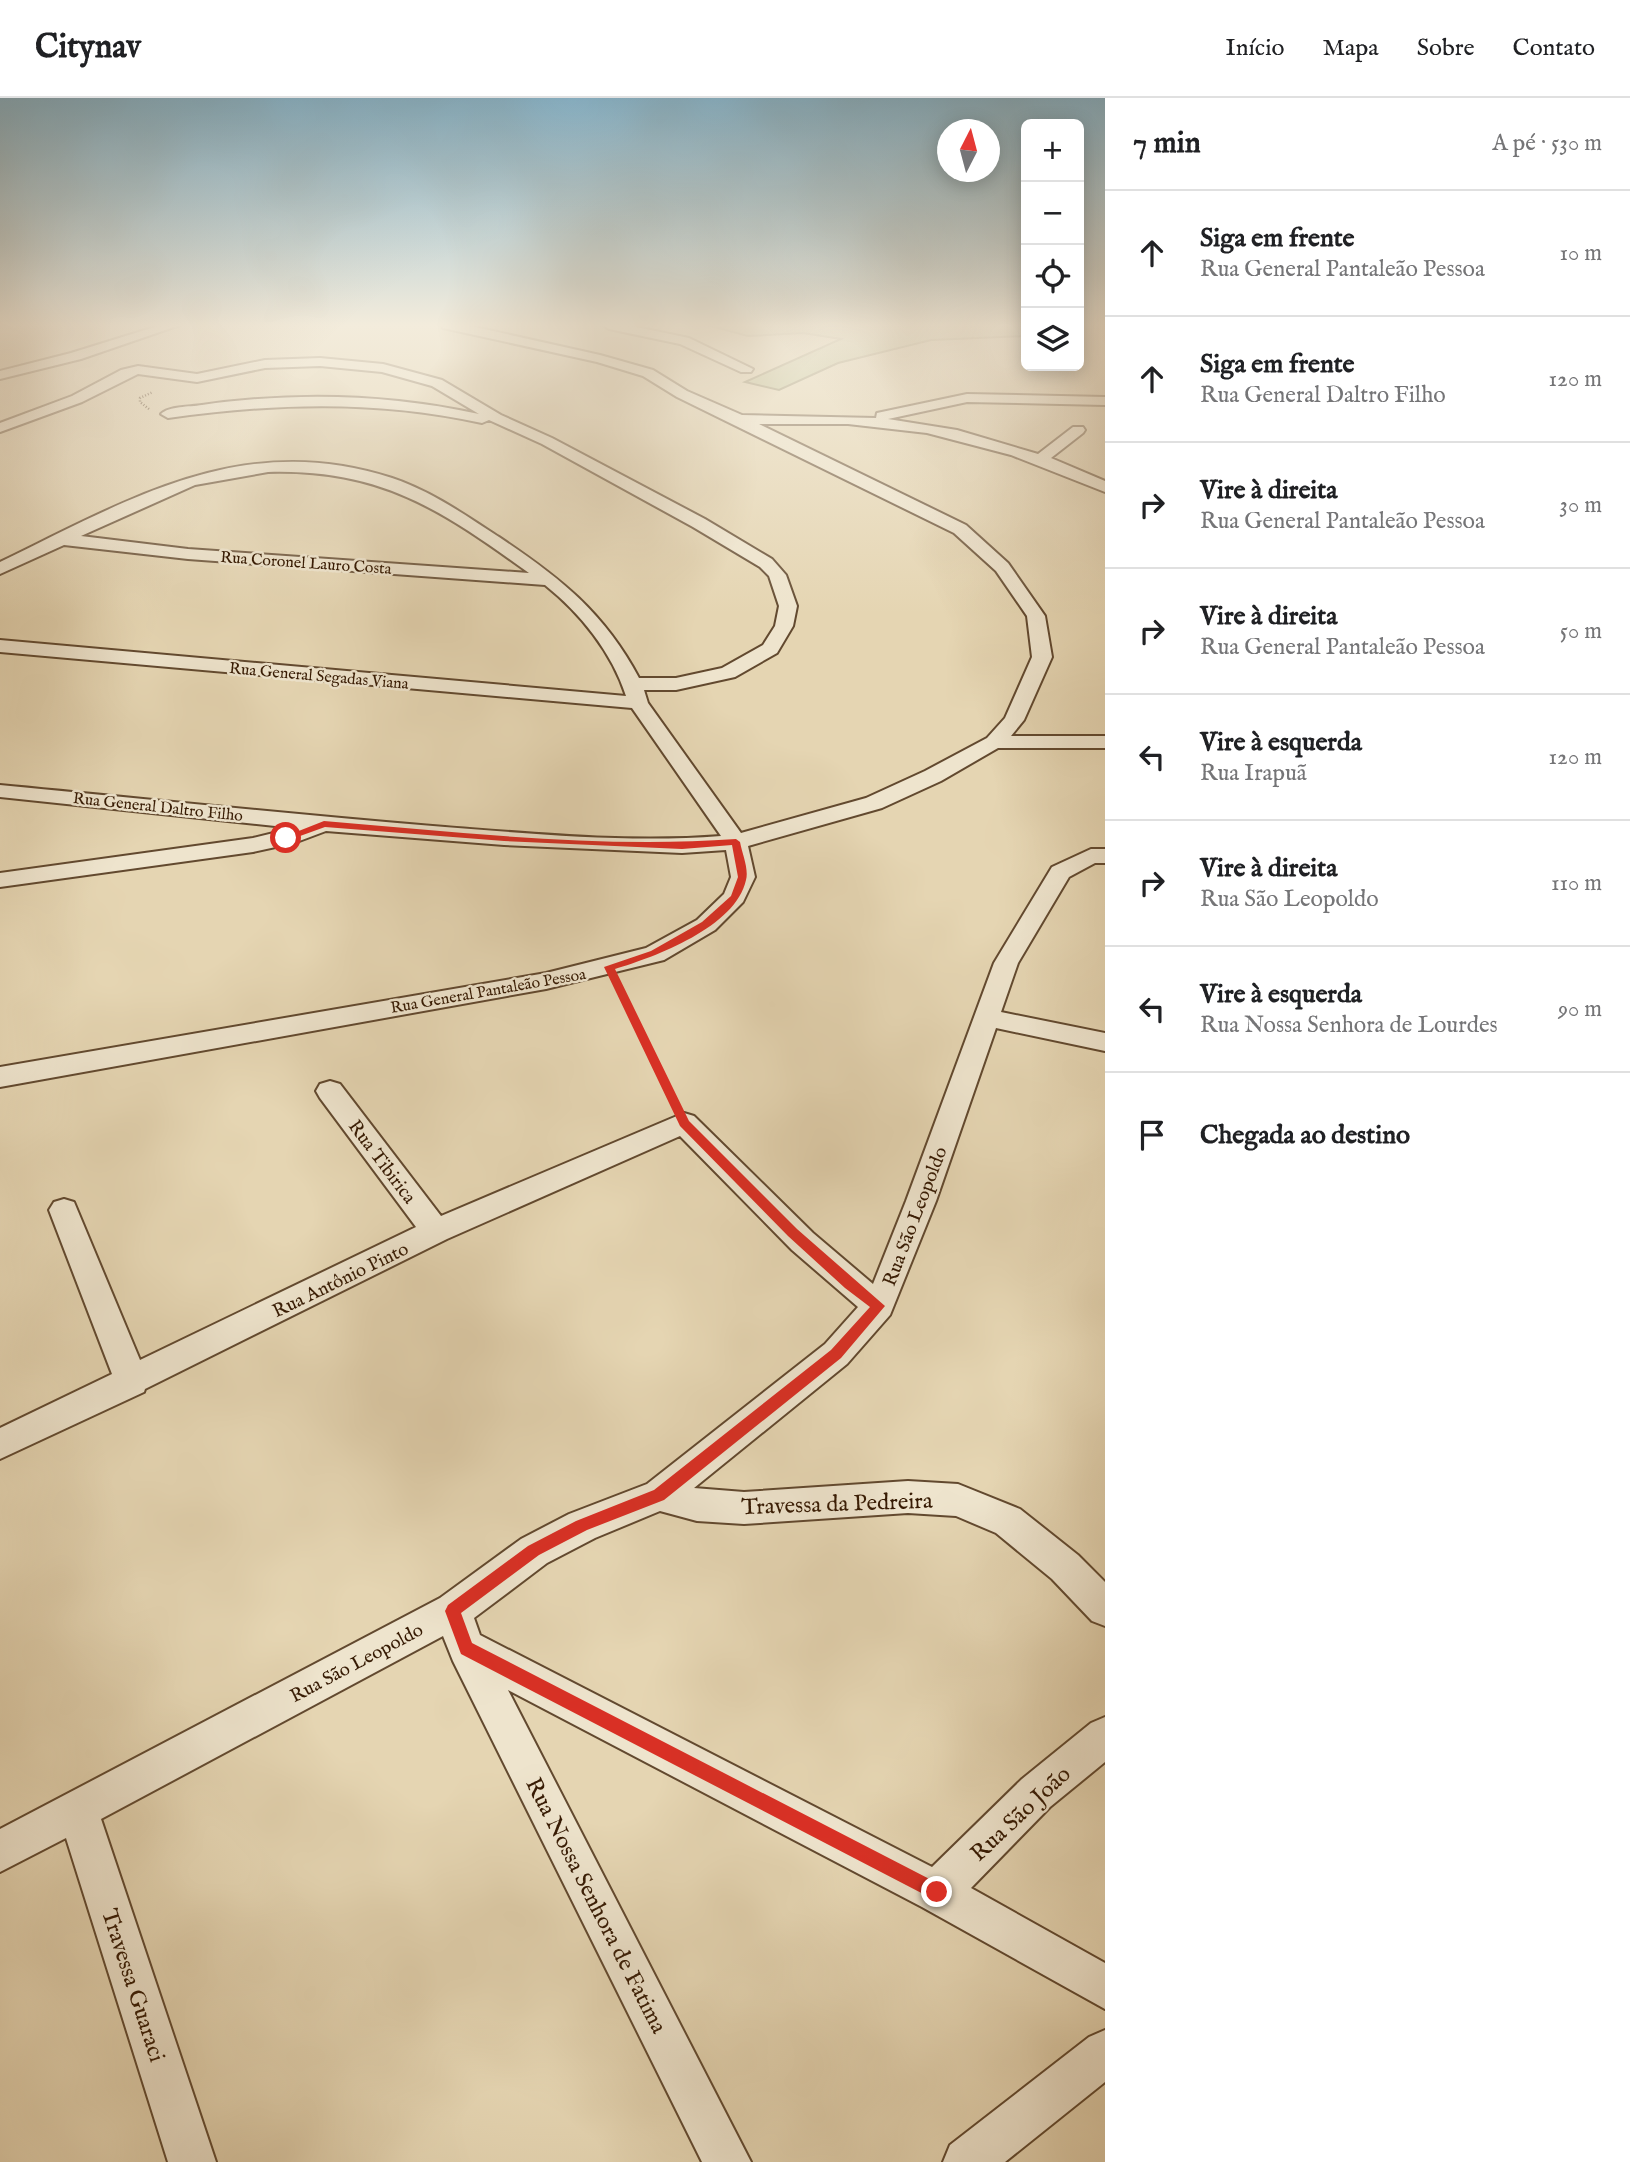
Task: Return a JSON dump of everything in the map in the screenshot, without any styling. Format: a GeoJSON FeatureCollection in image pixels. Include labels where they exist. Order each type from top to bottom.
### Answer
{"type":"FeatureCollection","features":[{"type":"Feature","properties":{"kind":"street","name":"Rua General Segadas Viana"},"geometry":{"type":"LineString","coordinates":[[0,428],[18,421]]}},
{"type":"Feature","properties":{"kind":"street","name":"Rua General Segadas Viana"},"geometry":{"type":"LineString","coordinates":[[487,421],[516,428]]}},
{"type":"Feature","properties":{"kind":"street","name":"Rua General Segadas Viana"},"geometry":{"type":"LineString","coordinates":[[0,646],[636,694],[728,673],[770,649],[784,626],[788,606],[777,575],[766,563],[687,516],[547,441],[504,421]]}},
{"type":"Feature","properties":{"kind":"street","name":"Rua General Daltro Filho"},"geometry":{"type":"LineString","coordinates":[[0,791],[324,824],[504,838],[682,846],[736,842],[874,803],[933,776],[994,742],[1014,720],[1042,657],[1036,616],[1002,567],[960,529],[930,512],[827,465],[742,421]]}},
{"type":"Feature","properties":{"kind":"street"},"geometry":{"type":"LineString","coordinates":[[864,421],[989,441],[1042,458],[1105,487]]}},
{"type":"Feature","properties":{"kind":"street"},"geometry":{"type":"LineString","coordinates":[[1042,458],[1078,430]]}},
{"type":"Feature","properties":{"kind":"street","name":"Rua General Pantaleão Pessoa"},"geometry":{"type":"LineString","coordinates":[[0,569],[60,539],[195,480],[251,469],[325,470],[386,482],[417,495],[553,580],[588,613],[636,694],[736,842],[743,877],[735,897],[706,925],[655,954],[609,967],[546,981],[0,1077]]}},
{"type":"Feature","properties":{"kind":"street","name":"Rua Coronel Lauro Costa"},"geometry":{"type":"LineString","coordinates":[[60,539],[188,554],[553,580]]}},
{"type":"Feature","properties":{"kind":"street"},"geometry":{"type":"LineString","coordinates":[[994,742],[1105,742]]}},
{"type":"Feature","properties":{"kind":"street"},"geometry":{"type":"LineString","coordinates":[[0,880],[253,845],[286,838],[324,824]]}},
{"type":"Feature","properties":{"kind":"street","name":"Rua São Leopoldo"},"geometry":{"type":"LineString","coordinates":[[0,1851],[77,1808],[460,1629],[534,1550],[582,1526],[659,1495],[836,1354],[878,1306],[988,1018],[1006,963],[1060,872],[1091,856],[1105,856]]}},
{"type":"Feature","properties":{"kind":"street"},"geometry":{"type":"LineString","coordinates":[[988,1018],[1105,1042]]}},
{"type":"Feature","properties":{"kind":"street","name":"Rua Tibirica"},"geometry":{"type":"LineString","coordinates":[[330,1091],[436,1231]]}},
{"type":"Feature","properties":{"kind":"street"},"geometry":{"type":"LineString","coordinates":[[684,1124],[792,1232],[849,1284],[878,1306]]}},
{"type":"Feature","properties":{"kind":"street","name":"Rua Antônio Pinto"},"geometry":{"type":"LineString","coordinates":[[0,1444],[436,1231],[684,1124]]}},
{"type":"Feature","properties":{"kind":"street"},"geometry":{"type":"LineString","coordinates":[[64,1210],[132,1381]]}},
{"type":"Feature","properties":{"kind":"street","name":"Travessa da Pedreira"},"geometry":{"type":"LineString","coordinates":[[659,1495],[697,1505],[744,1507],[908,1497],[958,1500],[1008,1521],[1065,1567],[1105,1608]]}},
{"type":"Feature","properties":{"kind":"street"},"geometry":{"type":"LineString","coordinates":[[460,1629],[1105,1987]]}},
{"type":"Feature","properties":{"kind":"street","name":"Rua Nossa Senhora de Fatima"},"geometry":{"type":"LineString","coordinates":[[460,1629],[727,2162]]}},
{"type":"Feature","properties":{"kind":"street","name":"Rua São João"},"geometry":{"type":"LineString","coordinates":[[937,1892],[1036,1793],[1105,1737]]}},
{"type":"Feature","properties":{"kind":"street","name":"Travessa Guaraci"},"geometry":{"type":"LineString","coordinates":[[77,1808],[192,2162]]}},
{"type":"Feature","properties":{"kind":"street"},"geometry":{"type":"LineString","coordinates":[[967,2162],[1105,2053]]}},
{"type":"Feature","properties":{"kind":"path"},"geometry":{"type":"LineString","coordinates":[[609,967],[684,1124]]}},
{"type":"Feature","properties":{"kind":"route"},"geometry":{"type":"LineString","coordinates":[[286,838],[324,824],[504,838],[682,846],[736,842],[743,877],[735,897],[706,925],[655,954],[609,967],[684,1124],[792,1232],[849,1284],[878,1306],[836,1354],[659,1495],[582,1526],[534,1550],[453,1611],[466,1648],[937,1892]]}}]}
